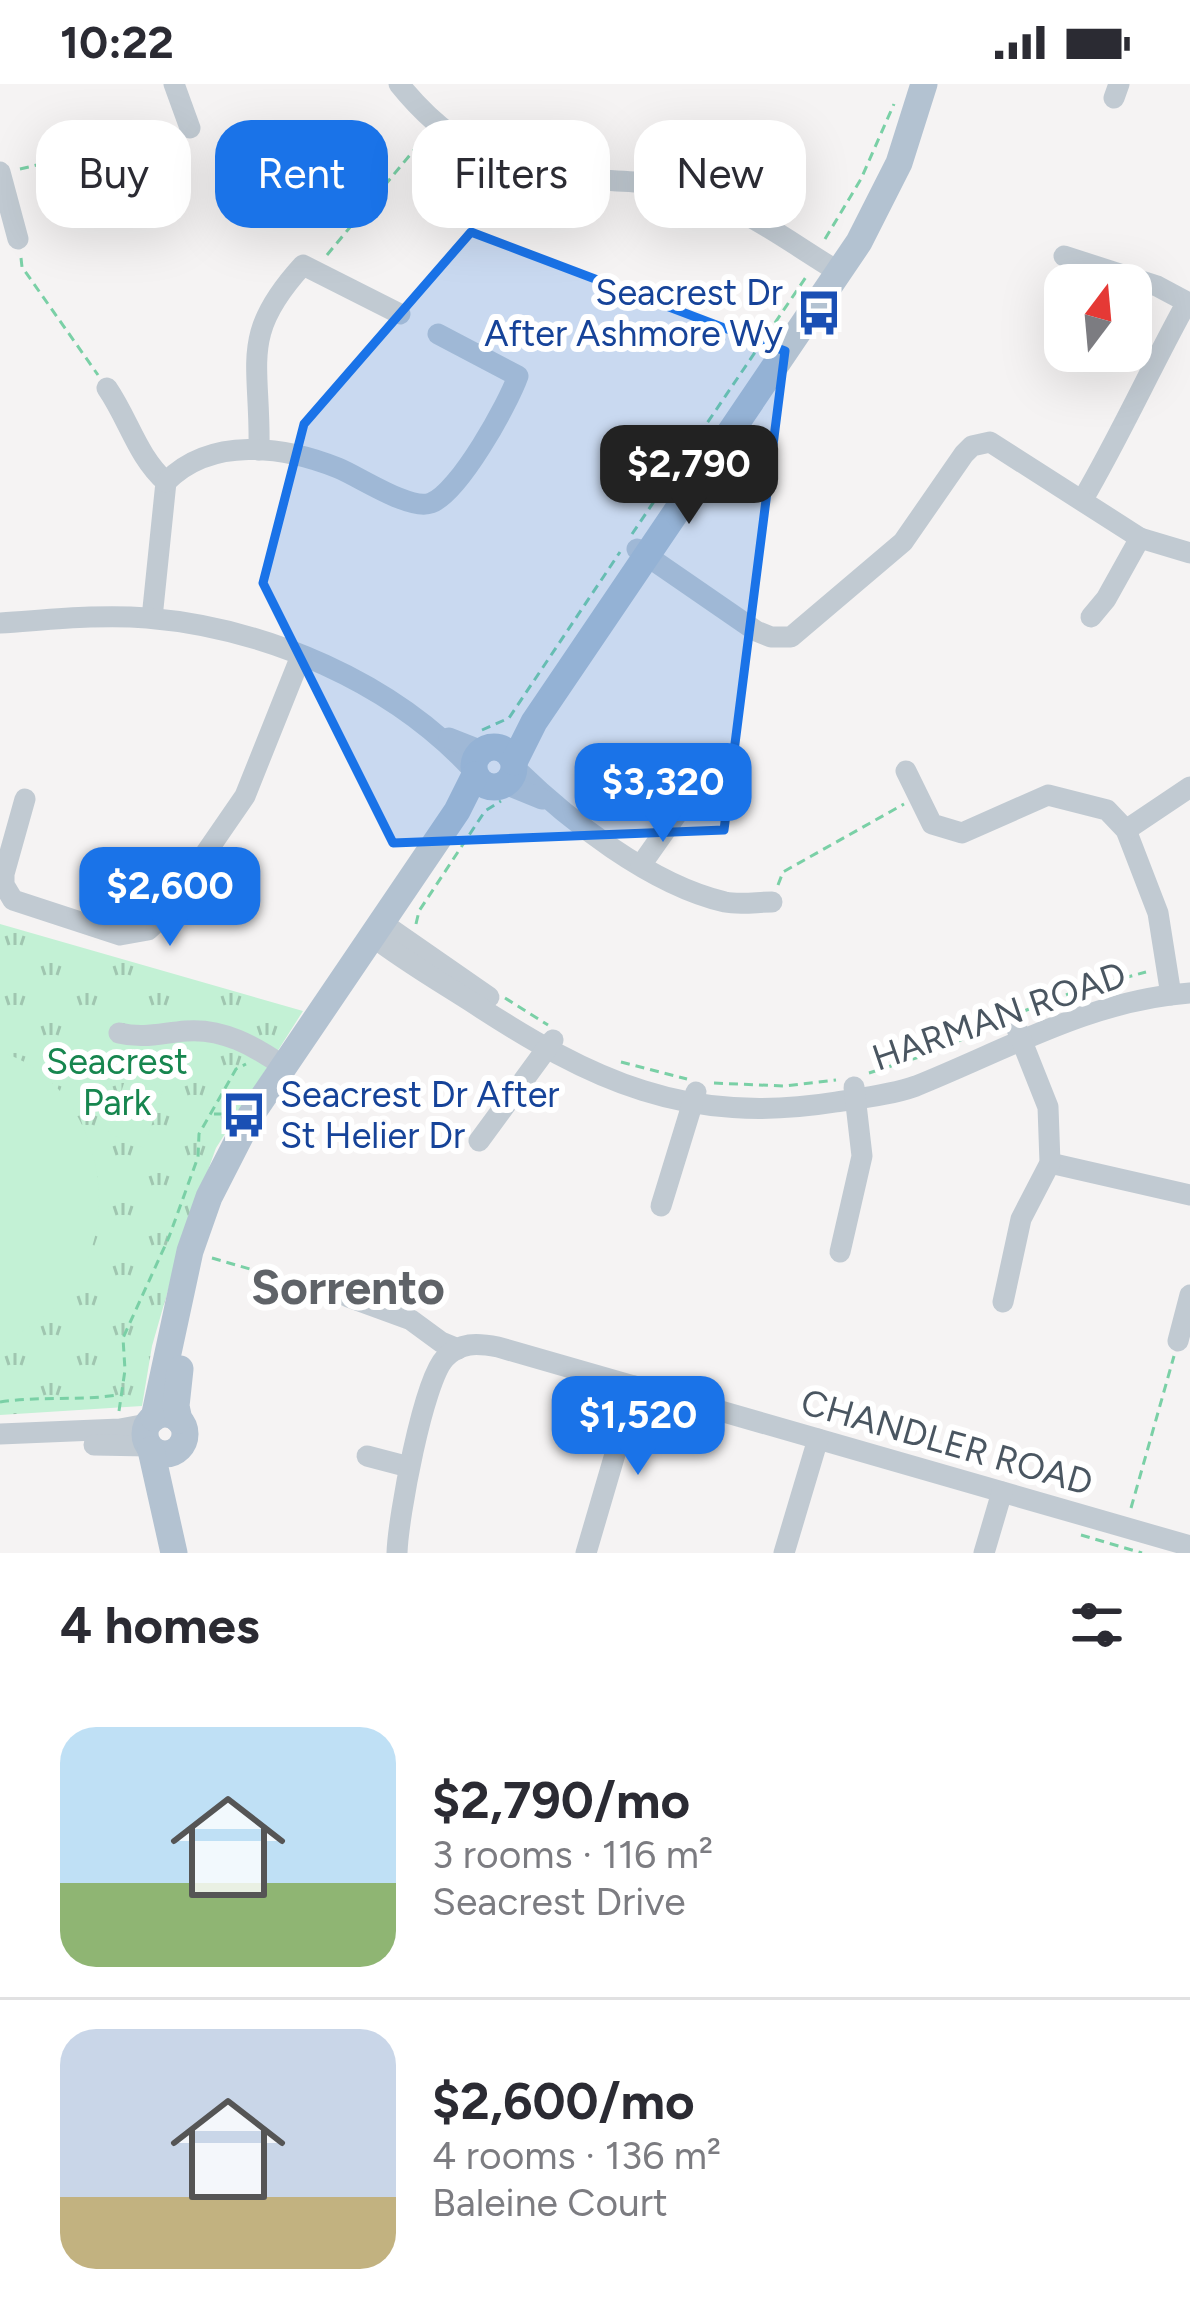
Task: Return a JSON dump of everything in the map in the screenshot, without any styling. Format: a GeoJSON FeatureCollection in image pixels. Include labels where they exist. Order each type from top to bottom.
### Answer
{"type":"FeatureCollection","features":[{"type":"Feature","properties":{"kind":"main road"},"geometry":{"type":"LineString","coordinates":[[186,1553],[159,1435],[176,1391],[201,1254],[224,1193],[260,1123],[457,811],[493,767],[519,721],[642,552],[878,178],[912,86]]}},
{"type":"Feature","properties":{"kind":"main road"},"geometry":{"type":"LineString","coordinates":[[173,1553],[159,1435],[178,1296],[197,1230],[228,1156],[283,1066],[382,933]]}},
{"type":"Feature","properties":{"kind":"street"},"geometry":{"type":"LineString","coordinates":[[173,84],[187,120]]}},
{"type":"Feature","properties":{"kind":"street"},"geometry":{"type":"LineString","coordinates":[[400,84],[431,120]]}},
{"type":"Feature","properties":{"kind":"street"},"geometry":{"type":"LineString","coordinates":[[0,173],[18,239]]}},
{"type":"Feature","properties":{"kind":"street"},"geometry":{"type":"LineString","coordinates":[[610,179],[699,194],[743,214],[823,265]]}},
{"type":"Feature","properties":{"kind":"street"},"geometry":{"type":"LineString","coordinates":[[1064,256],[1157,286],[1189,303],[1151,365],[1125,427],[1083,499]]}},
{"type":"Feature","properties":{"kind":"street"},"geometry":{"type":"LineString","coordinates":[[259,450],[259,331],[270,303],[303,265],[400,314]]}},
{"type":"Feature","properties":{"kind":"street"},"geometry":{"type":"LineString","coordinates":[[166,482],[203,456],[259,450],[337,467],[416,504],[435,501],[506,409],[518,376],[438,334]]}},
{"type":"Feature","properties":{"kind":"street"},"geometry":{"type":"LineString","coordinates":[[107,388],[129,423],[140,454],[166,482],[152,618]]}},
{"type":"Feature","properties":{"kind":"street"},"geometry":{"type":"LineString","coordinates":[[642,552],[756,631],[783,638],[797,633],[903,542],[972,446],[990,442],[1140,538],[1190,553]]}},
{"type":"Feature","properties":{"kind":"street"},"geometry":{"type":"LineString","coordinates":[[1091,617],[1140,538]]}},
{"type":"Feature","properties":{"kind":"street"},"geometry":{"type":"LineString","coordinates":[[0,623],[152,618],[237,634],[301,656],[393,702],[673,885],[730,904],[772,902]]}},
{"type":"Feature","properties":{"kind":"street"},"geometry":{"type":"LineString","coordinates":[[25,799],[4,874],[13,900],[120,935],[148,930],[244,796],[301,656]]}},
{"type":"Feature","properties":{"kind":"street"},"geometry":{"type":"LineString","coordinates":[[906,771],[932,824],[962,833],[1048,795],[1107,810],[1126,830],[1178,984]]}},
{"type":"Feature","properties":{"kind":"street"},"geometry":{"type":"LineString","coordinates":[[1126,830],[1190,787]]}},
{"type":"Feature","properties":{"kind":"street"},"geometry":{"type":"LineString","coordinates":[[641,865],[693,791]]}},
{"type":"Feature","properties":{"kind":"street","name":"HARMAN ROAD"},"geometry":{"type":"LineString","coordinates":[[382,933],[625,1087],[696,1089],[773,1108],[854,1085],[910,1088],[1013,1026],[1079,1002],[1178,984]]}},
{"type":"Feature","properties":{"kind":"street"},"geometry":{"type":"LineString","coordinates":[[1003,1302],[1021,1219],[1050,1163],[1048,1107],[1013,1026]]}},
{"type":"Feature","properties":{"kind":"street"},"geometry":{"type":"LineString","coordinates":[[119,1033],[143,1038],[206,1031],[239,1040],[283,1066]]}},
{"type":"Feature","properties":{"kind":"street"},"geometry":{"type":"LineString","coordinates":[[478,1141],[554,1040]]}},
{"type":"Feature","properties":{"kind":"street"},"geometry":{"type":"LineString","coordinates":[[840,1252],[862,1156],[854,1085]]}},
{"type":"Feature","properties":{"kind":"street"},"geometry":{"type":"LineString","coordinates":[[661,1206],[696,1089]]}},
{"type":"Feature","properties":{"kind":"street"},"geometry":{"type":"LineString","coordinates":[[1050,1163],[1190,1196]]}},
{"type":"Feature","properties":{"kind":"street"},"geometry":{"type":"LineString","coordinates":[[1178,1341],[1190,1294]]}},
{"type":"Feature","properties":{"kind":"street","name":"CHANDLER ROAD"},"geometry":{"type":"LineString","coordinates":[[348,1297],[411,1319],[441,1342],[458,1348],[473,1343],[498,1347],[1189,1548]]}},
{"type":"Feature","properties":{"kind":"street"},"geometry":{"type":"LineString","coordinates":[[398,1553],[403,1490],[438,1368],[458,1348]]}},
{"type":"Feature","properties":{"kind":"street"},"geometry":{"type":"LineString","coordinates":[[586,1553],[635,1386]]}},
{"type":"Feature","properties":{"kind":"street"},"geometry":{"type":"LineString","coordinates":[[0,1434],[120,1429],[159,1435]]}},
{"type":"Feature","properties":{"kind":"street"},"geometry":{"type":"LineString","coordinates":[[0,1447],[159,1435]]}},
{"type":"Feature","properties":{"kind":"street"},"geometry":{"type":"LineString","coordinates":[[784,1553],[818,1439]]}},
{"type":"Feature","properties":{"kind":"street"},"geometry":{"type":"LineString","coordinates":[[367,1456],[410,1467]]}},
{"type":"Feature","properties":{"kind":"street"},"geometry":{"type":"LineString","coordinates":[[984,1553],[1002,1492]]}},
{"type":"Feature","properties":{"kind":"path"},"geometry":{"type":"LineString","coordinates":[[426,941],[415,921],[419,911],[485,811],[493,767],[493,728],[509,718],[823,265],[861,179],[912,86]]}},
{"type":"Feature","properties":{"kind":"path"},"geometry":{"type":"LineString","coordinates":[[303,265],[326,256],[412,153]]}},
{"type":"Feature","properties":{"kind":"path"},"geometry":{"type":"LineString","coordinates":[[0,173],[36,164]]}},
{"type":"Feature","properties":{"kind":"path"},"geometry":{"type":"LineString","coordinates":[[18,239],[22,268],[107,388]]}},
{"type":"Feature","properties":{"kind":"path"},"geometry":{"type":"LineString","coordinates":[[772,902],[784,872],[916,797]]}},
{"type":"Feature","properties":{"kind":"path"},"geometry":{"type":"LineString","coordinates":[[609,1058],[696,1089],[854,1085],[1013,1026],[1076,991],[1178,984]]}},
{"type":"Feature","properties":{"kind":"path"},"geometry":{"type":"LineString","coordinates":[[495,991],[554,1040]]}},
{"type":"Feature","properties":{"kind":"path"},"geometry":{"type":"LineString","coordinates":[[0,1402],[23,1398],[66,1402],[120,1395],[125,1370],[123,1338],[169,1237],[198,1157],[199,1134],[236,1069]]}},
{"type":"Feature","properties":{"kind":"path"},"geometry":{"type":"LineString","coordinates":[[201,1254],[348,1297]]}},
{"type":"Feature","properties":{"kind":"path"},"geometry":{"type":"LineString","coordinates":[[1126,1527],[1178,1341]]}},
{"type":"Feature","properties":{"kind":"highlighted area"},"geometry":{"type":"Polygon","coordinates":[[[471,232],[785,351],[724,830],[393,843],[263,583],[304,424],[471,232]]]}},
{"type":"Feature","properties":{"kind":"green space","name":"Seacrest Park"},"geometry":{"type":"Polygon","coordinates":[[[0,924],[303,1011],[216,1148],[152,1346],[142,1406],[0,1415],[0,924]]]}},
{"type":"Feature","properties":{"kind":"green space"},"geometry":{"type":"Polygon","coordinates":[[[0,1052],[31,1066],[57,1088],[77,1115],[98,1180],[98,1215],[92,1248],[71,1289],[44,1317],[0,1344],[0,1052]]]}},
{"type":"Feature","properties":{"kind":"green space"},"geometry":{"type":"Polygon","coordinates":[[[126,1077],[163,1090],[144,1148],[108,1133],[126,1077]]]}},
{"type":"Feature","properties":{"kind":"place","name":"Seacrest Dr After Ashmore Wy"},"geometry":{"type":"Point","coordinates":[819,313]}},
{"type":"Feature","properties":{"kind":"place","name":"Seacrest Dr After St Helier Dr"},"geometry":{"type":"Point","coordinates":[244,1115]}},
{"type":"Feature","properties":{"kind":"district","name":"Sorrento"},"geometry":{"type":"Point","coordinates":[348,1287]}}]}
